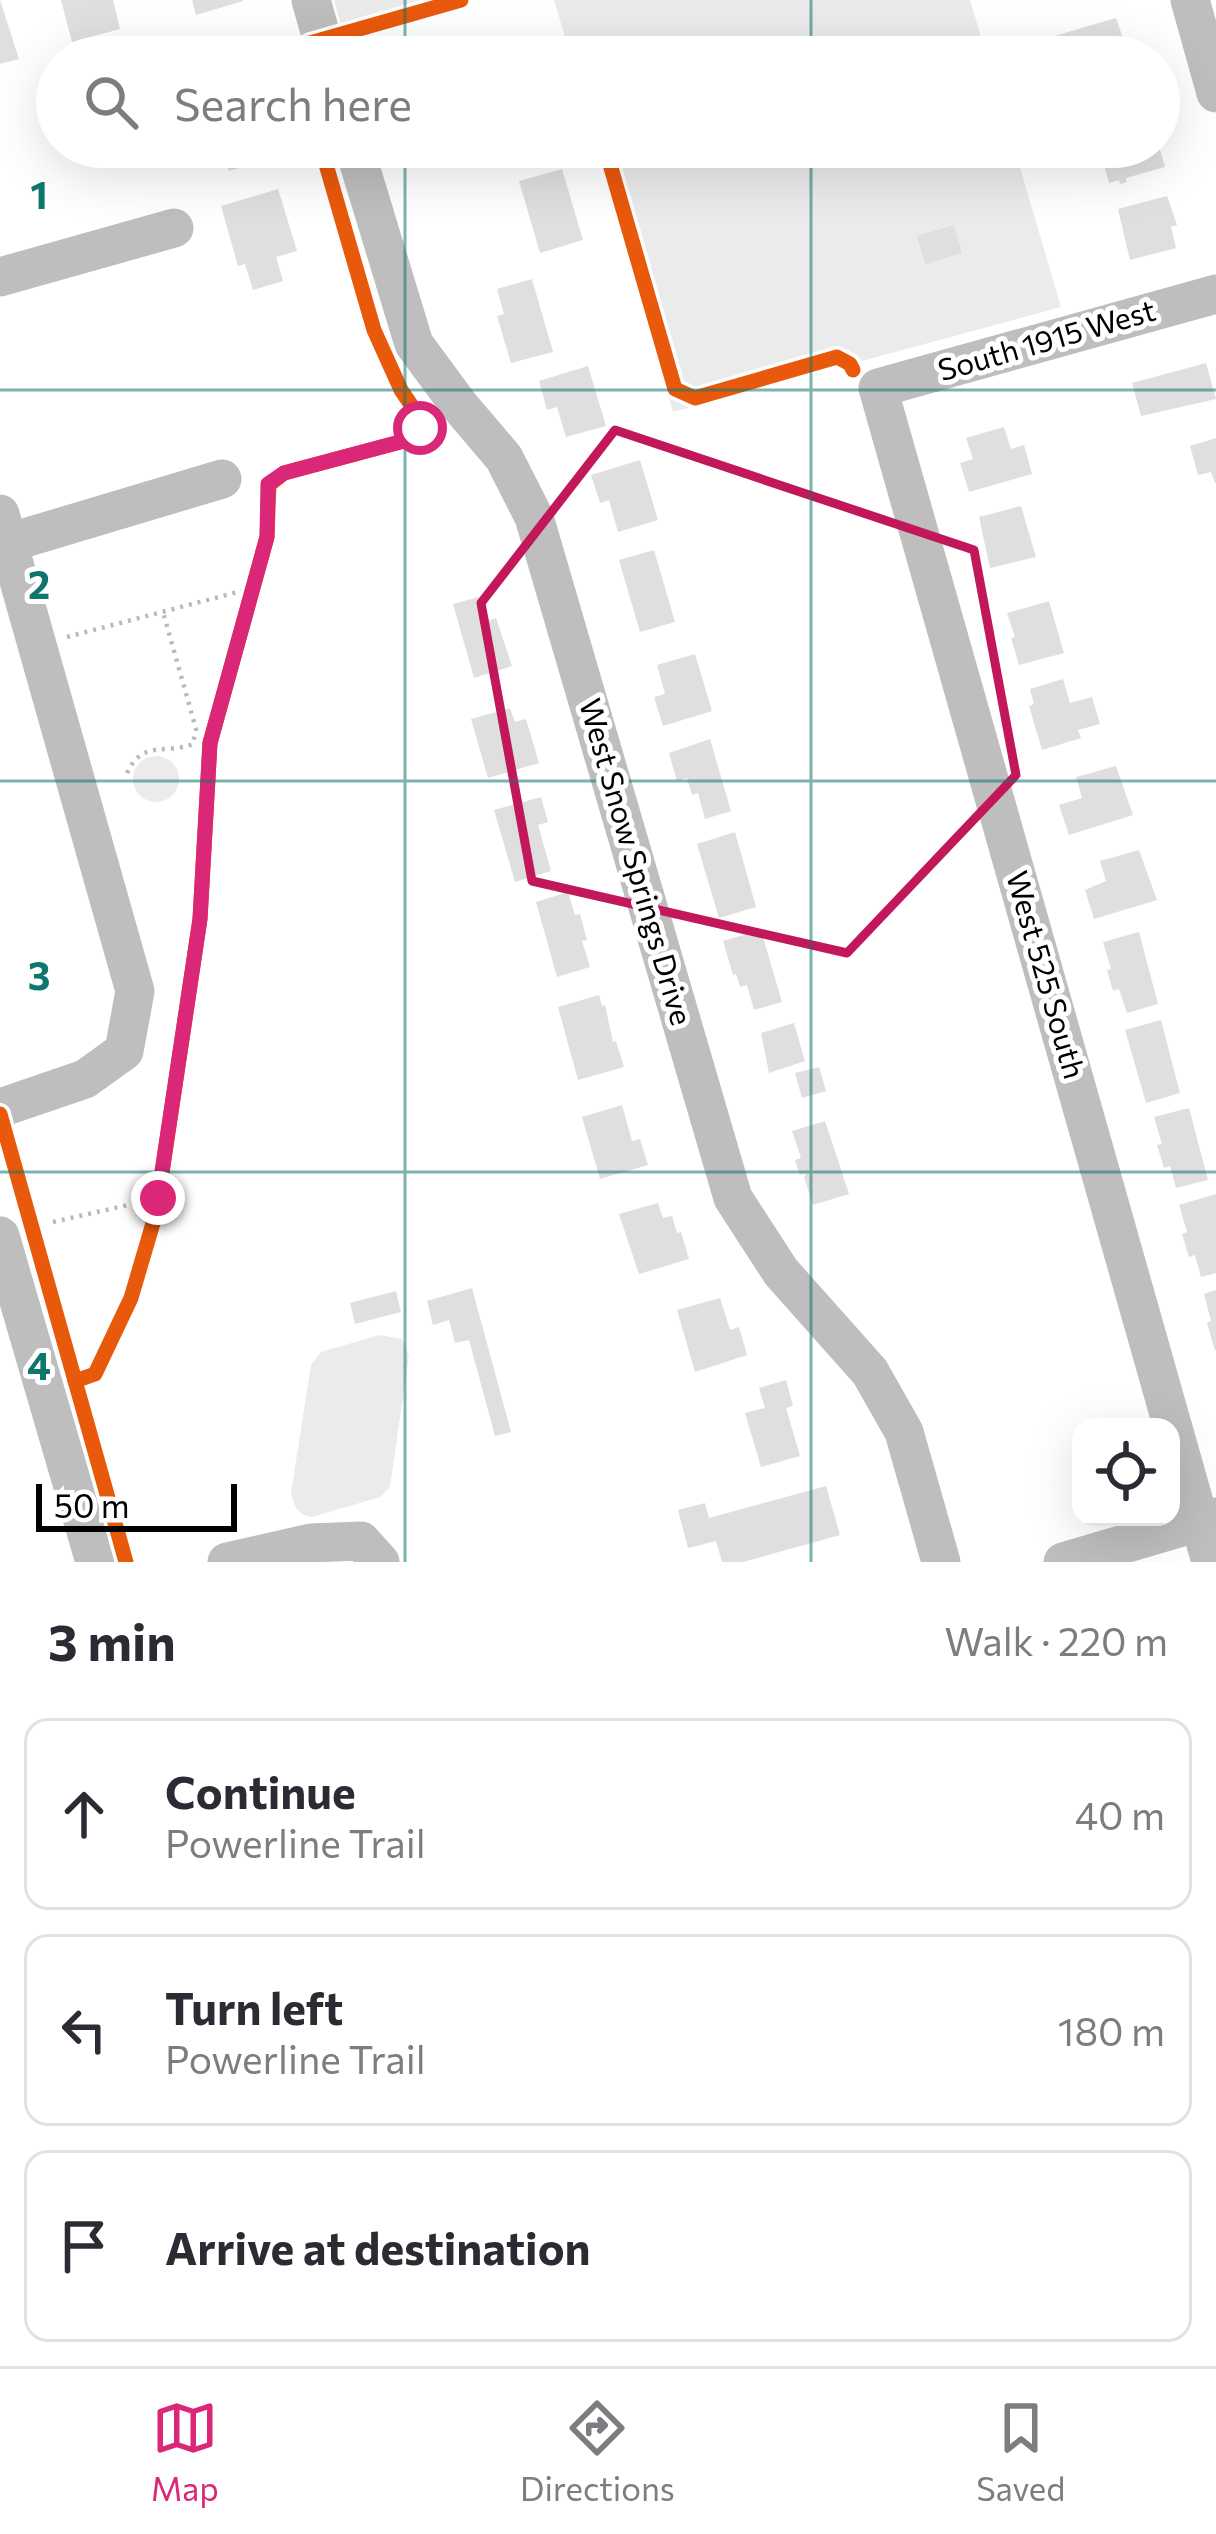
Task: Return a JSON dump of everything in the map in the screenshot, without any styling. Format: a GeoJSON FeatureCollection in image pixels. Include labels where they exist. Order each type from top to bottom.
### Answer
{"type":"FeatureCollection","features":[{"type":"Feature","properties":{"kind":"street"},"geometry":{"type":"LineString","coordinates":[[311,0],[321,36]]}},
{"type":"Feature","properties":{"kind":"street"},"geometry":{"type":"LineString","coordinates":[[1190,0],[1216,93]]}},
{"type":"Feature","properties":{"kind":"street","name":"West Snow Springs Drive"},"geometry":{"type":"LineString","coordinates":[[360,168],[414,344],[504,458],[535,517],[733,1198],[781,1272],[870,1372],[904,1432],[941,1562]]}},
{"type":"Feature","properties":{"kind":"street"},"geometry":{"type":"LineString","coordinates":[[0,278],[175,228]]}},
{"type":"Feature","properties":{"kind":"street","name":"South 1915 West"},"geometry":{"type":"LineString","coordinates":[[878,388],[1216,294]]}},
{"type":"Feature","properties":{"kind":"street","name":"West 525 South"},"geometry":{"type":"LineString","coordinates":[[878,388],[1208,1520],[1211,1562]]}},
{"type":"Feature","properties":{"kind":"street"},"geometry":{"type":"LineString","coordinates":[[0,1108],[85,1079],[124,1051],[135,991],[4,528],[222,479]]}},
{"type":"Feature","properties":{"kind":"street"},"geometry":{"type":"LineString","coordinates":[[0,1236],[94,1562]]}},
{"type":"Feature","properties":{"kind":"street"},"geometry":{"type":"LineString","coordinates":[[1064,1562],[1208,1520]]}},
{"type":"Feature","properties":{"kind":"street"},"geometry":{"type":"LineString","coordinates":[[227,1562],[311,1543],[362,1541],[380,1562]]}},
{"type":"Feature","properties":{"kind":"path"},"geometry":{"type":"LineString","coordinates":[[62,638],[253,588]]}},
{"type":"Feature","properties":{"kind":"path"},"geometry":{"type":"LineString","coordinates":[[127,772],[146,750],[183,748],[196,738],[163,612]]}},
{"type":"Feature","properties":{"kind":"path"},"geometry":{"type":"LineString","coordinates":[[53,1222],[157,1205],[162,1177]]}},
{"type":"Feature","properties":{"kind":"highlighted area"},"geometry":{"type":"Polygon","coordinates":[[[615,430],[974,550],[1016,775],[847,953],[532,881],[481,603],[615,430]]]}},
{"type":"Feature","properties":{"kind":"shaded area"},"geometry":{"type":"Polygon","coordinates":[[[334,0],[471,0],[344,36],[334,0]]]}},
{"type":"Feature","properties":{"kind":"shaded area"},"geometry":{"type":"Polygon","coordinates":[[[554,0],[970,0],[981,36],[565,36],[554,0]]]}},
{"type":"Feature","properties":{"kind":"shaded area"},"geometry":{"type":"Polygon","coordinates":[[[603,168],[1020,168],[1061,307],[673,412],[603,168]]]}},
{"type":"Feature","properties":{"kind":"shaded area"},"geometry":{"type":"Polygon","coordinates":[[[156,756],[172,763],[179,779],[172,795],[156,802],[140,795],[133,779],[140,763],[156,756]]]}},
{"type":"Feature","properties":{"kind":"shaded area"},"geometry":{"type":"Polygon","coordinates":[[[379,1335],[402,1339],[409,1355],[390,1487],[380,1497],[307,1516],[297,1509],[291,1493],[311,1365],[321,1352],[379,1335]]]}},
{"type":"Feature","properties":{"kind":"building"},"geometry":{"type":"Polygon","coordinates":[[[0,0],[19,59],[0,64],[0,0]]]}},
{"type":"Feature","properties":{"kind":"building"},"geometry":{"type":"Polygon","coordinates":[[[61,0],[113,0],[120,29],[70,36],[61,0]]]}},
{"type":"Feature","properties":{"kind":"building"},"geometry":{"type":"Polygon","coordinates":[[[192,0],[243,0],[243,1],[196,15],[192,0]]]}},
{"type":"Feature","properties":{"kind":"building"},"geometry":{"type":"Polygon","coordinates":[[[1116,18],[1122,36],[1054,36],[1116,18]]]}},
{"type":"Feature","properties":{"kind":"building"},"geometry":{"type":"Polygon","coordinates":[[[1105,168],[1161,168],[1126,178],[1127,182],[1109,183],[1105,168]]]}},
{"type":"Feature","properties":{"kind":"building"},"geometry":{"type":"Polygon","coordinates":[[[562,169],[583,240],[540,253],[519,181],[562,169]]]}},
{"type":"Feature","properties":{"kind":"building"},"geometry":{"type":"Polygon","coordinates":[[[278,189],[297,251],[276,257],[283,281],[253,290],[245,264],[238,266],[221,206],[278,189]]]}},
{"type":"Feature","properties":{"kind":"building"},"geometry":{"type":"Polygon","coordinates":[[[1167,196],[1177,225],[1171,227],[1176,248],[1130,260],[1118,209],[1167,196]]]}},
{"type":"Feature","properties":{"kind":"building"},"geometry":{"type":"Polygon","coordinates":[[[954,225],[962,253],[925,264],[917,236],[954,225]]]}},
{"type":"Feature","properties":{"kind":"building"},"geometry":{"type":"Polygon","coordinates":[[[532,279],[553,352],[511,363],[497,316],[504,314],[497,289],[532,279]]]}},
{"type":"Feature","properties":{"kind":"building"},"geometry":{"type":"Polygon","coordinates":[[[1206,363],[1216,399],[1141,416],[1132,383],[1206,363]]]}},
{"type":"Feature","properties":{"kind":"building"},"geometry":{"type":"Polygon","coordinates":[[[588,366],[606,426],[566,437],[557,407],[547,410],[539,381],[588,366]]]}},
{"type":"Feature","properties":{"kind":"building"},"geometry":{"type":"Polygon","coordinates":[[[1004,427],[1011,449],[1024,445],[1032,474],[969,492],[960,463],[973,459],[966,438],[1004,427]]]}},
{"type":"Feature","properties":{"kind":"building"},"geometry":{"type":"Polygon","coordinates":[[[1216,438],[1215,483],[1211,472],[1198,475],[1190,446],[1216,438]]]}},
{"type":"Feature","properties":{"kind":"building"},"geometry":{"type":"Polygon","coordinates":[[[640,460],[658,520],[618,532],[609,500],[600,503],[591,475],[640,460]]]}},
{"type":"Feature","properties":{"kind":"building"},"geometry":{"type":"Polygon","coordinates":[[[1021,506],[1036,557],[990,568],[979,517],[1021,506]]]}},
{"type":"Feature","properties":{"kind":"building"},"geometry":{"type":"Polygon","coordinates":[[[654,550],[675,622],[640,632],[619,560],[654,550]]]}},
{"type":"Feature","properties":{"kind":"building"},"geometry":{"type":"Polygon","coordinates":[[[479,597],[486,621],[496,618],[512,666],[474,678],[453,604],[479,597]]]}},
{"type":"Feature","properties":{"kind":"building"},"geometry":{"type":"Polygon","coordinates":[[[1049,601],[1064,653],[1019,665],[1007,613],[1049,601]]]}},
{"type":"Feature","properties":{"kind":"building"},"geometry":{"type":"Polygon","coordinates":[[[695,654],[712,711],[663,726],[654,697],[665,694],[657,665],[695,654]]]}},
{"type":"Feature","properties":{"kind":"building"},"geometry":{"type":"Polygon","coordinates":[[[1063,679],[1070,703],[1092,697],[1100,724],[1078,730],[1081,738],[1042,750],[1029,706],[1034,704],[1030,689],[1063,679]]]}},
{"type":"Feature","properties":{"kind":"building"},"geometry":{"type":"Polygon","coordinates":[[[510,708],[515,722],[526,719],[539,763],[488,778],[471,719],[510,708]]]}},
{"type":"Feature","properties":{"kind":"building"},"geometry":{"type":"Polygon","coordinates":[[[710,739],[731,811],[705,819],[698,793],[692,795],[687,778],[677,781],[669,753],[710,739]]]}},
{"type":"Feature","properties":{"kind":"building"},"geometry":{"type":"Polygon","coordinates":[[[1116,766],[1133,815],[1069,835],[1059,805],[1082,798],[1076,777],[1116,766]]]}},
{"type":"Feature","properties":{"kind":"building"},"geometry":{"type":"Polygon","coordinates":[[[541,797],[548,822],[538,825],[551,871],[515,882],[494,810],[541,797]]]}},
{"type":"Feature","properties":{"kind":"building"},"geometry":{"type":"Polygon","coordinates":[[[735,832],[756,907],[719,918],[697,844],[735,832]]]}},
{"type":"Feature","properties":{"kind":"building"},"geometry":{"type":"Polygon","coordinates":[[[1139,850],[1157,900],[1094,919],[1085,890],[1106,881],[1100,861],[1139,850]]]}},
{"type":"Feature","properties":{"kind":"building"},"geometry":{"type":"Polygon","coordinates":[[[568,892],[575,915],[580,914],[590,967],[557,977],[536,902],[568,892]]]}},
{"type":"Feature","properties":{"kind":"building"},"geometry":{"type":"Polygon","coordinates":[[[761,930],[782,1002],[754,1010],[747,985],[740,987],[733,975],[723,941],[761,930]]]}},
{"type":"Feature","properties":{"kind":"building"},"geometry":{"type":"Polygon","coordinates":[[[1139,932],[1158,1004],[1127,1013],[1119,989],[1113,991],[1103,942],[1139,932]]]}},
{"type":"Feature","properties":{"kind":"building"},"geometry":{"type":"Polygon","coordinates":[[[599,995],[624,1067],[578,1080],[558,1007],[599,995]]]}},
{"type":"Feature","properties":{"kind":"building"},"geometry":{"type":"Polygon","coordinates":[[[1161,1020],[1180,1093],[1146,1103],[1125,1030],[1161,1020]]]}},
{"type":"Feature","properties":{"kind":"building"},"geometry":{"type":"Polygon","coordinates":[[[794,1023],[805,1061],[769,1073],[761,1033],[794,1023]]]}},
{"type":"Feature","properties":{"kind":"building"},"geometry":{"type":"Polygon","coordinates":[[[819,1067],[826,1091],[802,1098],[795,1073],[819,1067]]]}},
{"type":"Feature","properties":{"kind":"building"},"geometry":{"type":"Polygon","coordinates":[[[622,1105],[632,1141],[640,1139],[648,1165],[600,1179],[582,1117],[622,1105]]]}},
{"type":"Feature","properties":{"kind":"building"},"geometry":{"type":"Polygon","coordinates":[[[1189,1108],[1208,1180],[1176,1188],[1170,1166],[1164,1168],[1154,1117],[1189,1108]]]}},
{"type":"Feature","properties":{"kind":"building"},"geometry":{"type":"Polygon","coordinates":[[[825,1121],[849,1194],[813,1205],[806,1173],[800,1175],[795,1160],[801,1158],[792,1131],[825,1121]]]}},
{"type":"Feature","properties":{"kind":"building"},"geometry":{"type":"Polygon","coordinates":[[[1216,1194],[1216,1273],[1201,1277],[1195,1255],[1189,1257],[1179,1205],[1216,1194]]]}},
{"type":"Feature","properties":{"kind":"building"},"geometry":{"type":"Polygon","coordinates":[[[658,1203],[663,1218],[672,1216],[677,1233],[681,1232],[689,1259],[639,1274],[619,1214],[658,1203]]]}},
{"type":"Feature","properties":{"kind":"building"},"geometry":{"type":"Polygon","coordinates":[[[472,1288],[511,1432],[495,1436],[469,1340],[455,1343],[449,1320],[433,1325],[427,1301],[472,1288]]]}},
{"type":"Feature","properties":{"kind":"building"},"geometry":{"type":"Polygon","coordinates":[[[1216,1290],[1216,1350],[1215,1351],[1204,1294],[1216,1290]]]}},
{"type":"Feature","properties":{"kind":"building"},"geometry":{"type":"Polygon","coordinates":[[[396,1291],[401,1312],[355,1324],[350,1303],[396,1291]]]}},
{"type":"Feature","properties":{"kind":"building"},"geometry":{"type":"Polygon","coordinates":[[[720,1298],[730,1330],[739,1327],[747,1355],[695,1372],[677,1310],[720,1298]]]}},
{"type":"Feature","properties":{"kind":"building"},"geometry":{"type":"Polygon","coordinates":[[[786,1380],[793,1406],[786,1408],[800,1456],[761,1467],[745,1413],[765,1408],[759,1388],[786,1380]]]}},
{"type":"Feature","properties":{"kind":"building"},"geometry":{"type":"Polygon","coordinates":[[[826,1486],[840,1535],[743,1562],[722,1562],[716,1541],[688,1548],[678,1510],[705,1503],[709,1518],[826,1486]]]}},
{"type":"Feature","properties":{"kind":"cycle path"},"geometry":{"type":"LineString","coordinates":[[335,36],[461,0]]}},
{"type":"Feature","properties":{"kind":"cycle path"},"geometry":{"type":"LineString","coordinates":[[75,1381],[95,1374],[131,1298],[156,1213],[200,919],[210,743],[267,537],[269,485],[284,473],[417,434],[420,418],[401,390],[374,330],[327,168]]}},
{"type":"Feature","properties":{"kind":"cycle path"},"geometry":{"type":"LineString","coordinates":[[611,168],[675,389],[695,398],[837,357],[853,370]]}},
{"type":"Feature","properties":{"kind":"cycle path"},"geometry":{"type":"LineString","coordinates":[[0,1114],[126,1562]]}},
{"type":"Feature","properties":{"kind":"route"},"geometry":{"type":"LineString","coordinates":[[158,1198],[200,919],[210,743],[267,537],[268,484],[284,473],[400,442],[420,428]]}}]}
